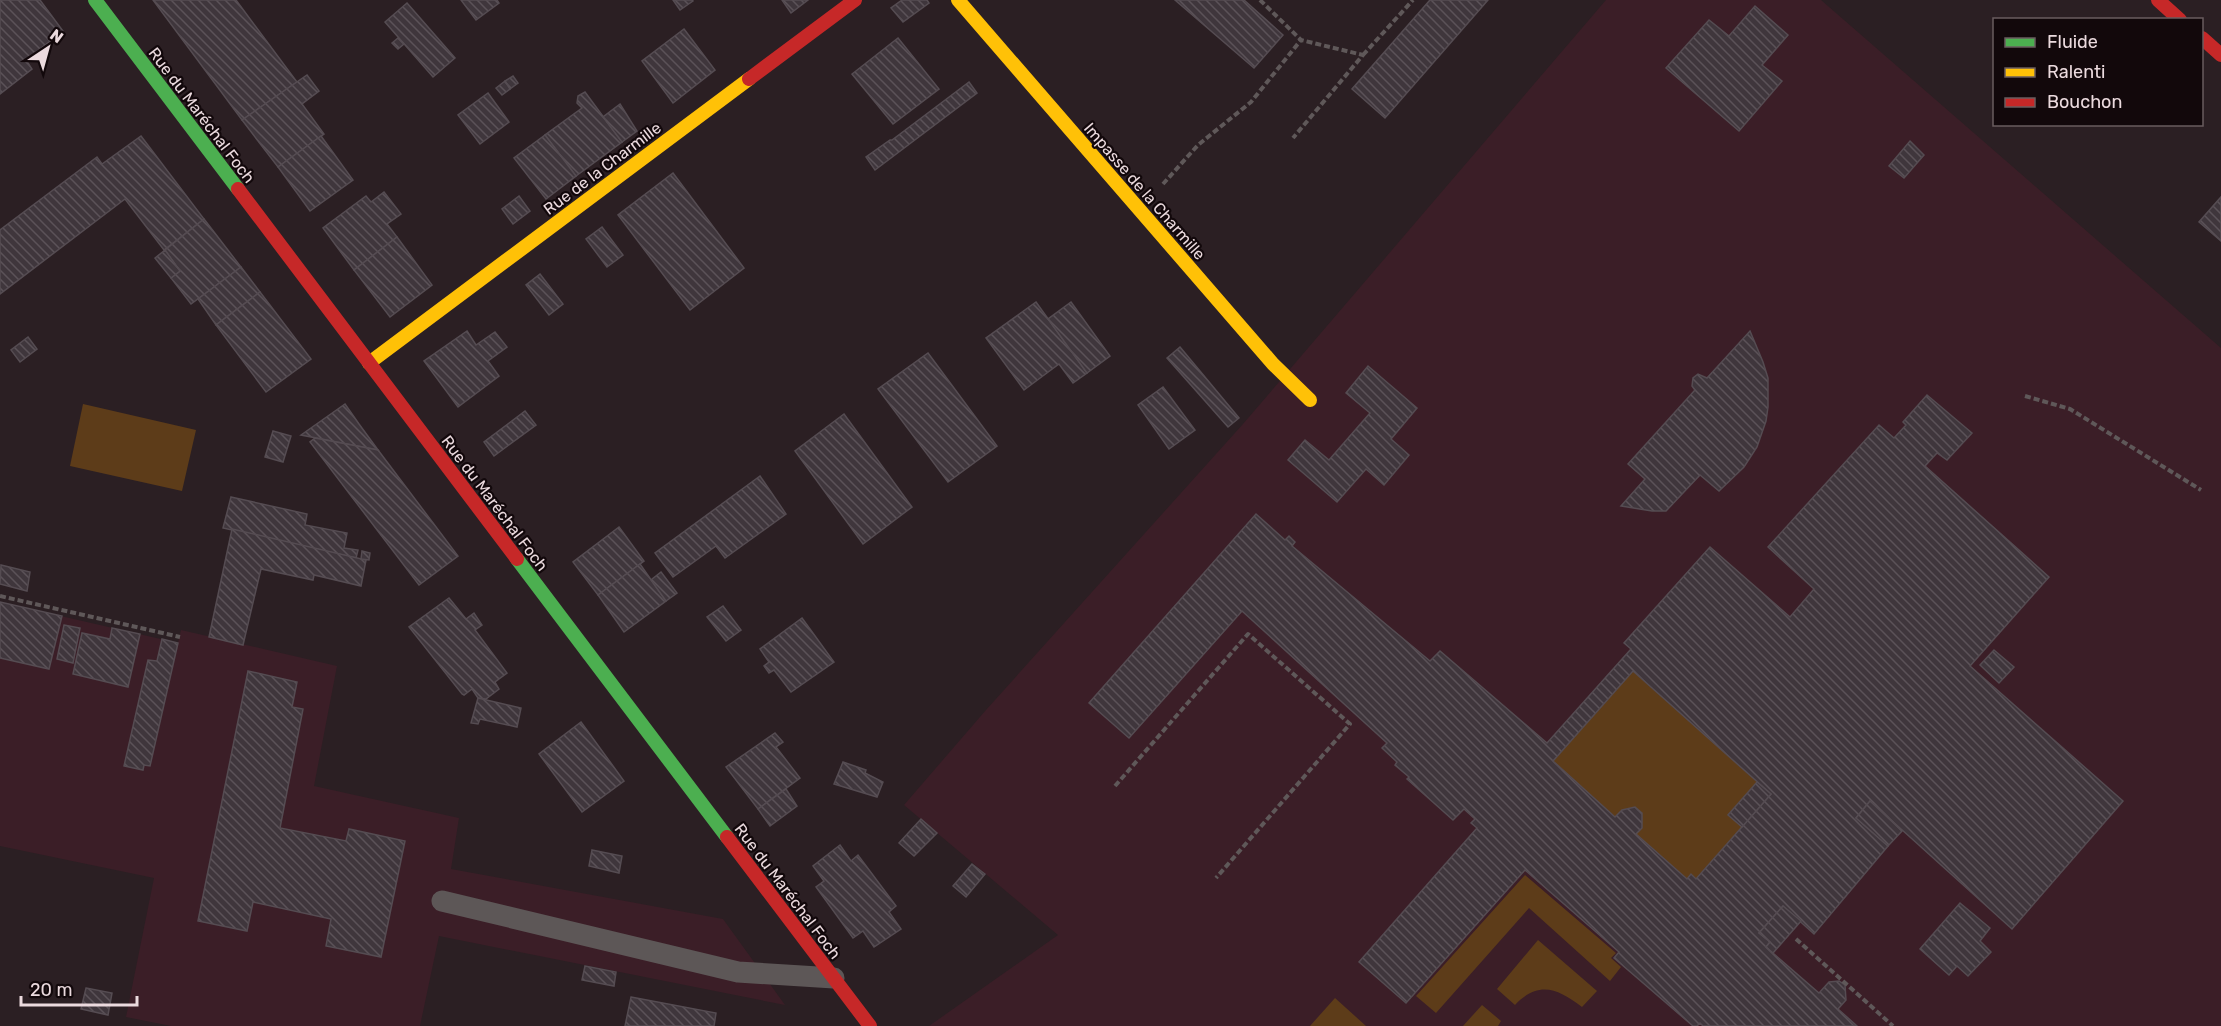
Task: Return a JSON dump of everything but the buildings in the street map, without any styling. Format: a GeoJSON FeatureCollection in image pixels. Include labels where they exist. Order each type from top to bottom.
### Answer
{"type":"FeatureCollection","features":[{"type":"Feature","properties":{"kind":"main road","name":"Rue du Maréchal Foch"},"geometry":{"type":"LineString","coordinates":[[95,0],[870,1026]]}},
{"type":"Feature","properties":{"kind":"main road","name":"Rue de la Charmille"},"geometry":{"type":"LineString","coordinates":[[369,363],[855,0]]}},
{"type":"Feature","properties":{"kind":"main road","name":"Impasse de la Charmille"},"geometry":{"type":"LineString","coordinates":[[958,0],[1272,364],[1310,400]]}},
{"type":"Feature","properties":{"kind":"main road"},"geometry":{"type":"LineString","coordinates":[[2158,0],[2178,18]]}},
{"type":"Feature","properties":{"kind":"main road"},"geometry":{"type":"LineString","coordinates":[[2203,39],[2221,55]]}},
{"type":"Feature","properties":{"kind":"lane"},"geometry":{"type":"LineString","coordinates":[[442,901],[738,972],[834,978]]}},
{"type":"Feature","properties":{"kind":"path"},"geometry":{"type":"LineString","coordinates":[[1260,0],[1301,40],[1363,55]]}},
{"type":"Feature","properties":{"kind":"path"},"geometry":{"type":"LineString","coordinates":[[1293,138],[1413,0]]}},
{"type":"Feature","properties":{"kind":"path"},"geometry":{"type":"LineString","coordinates":[[1139,209],[1198,146],[1251,102],[1301,40]]}},
{"type":"Feature","properties":{"kind":"path"},"geometry":{"type":"LineString","coordinates":[[2025,396],[2070,409],[2202,490]]}},
{"type":"Feature","properties":{"kind":"path"},"geometry":{"type":"LineString","coordinates":[[0,596],[180,637]]}},
{"type":"Feature","properties":{"kind":"path"},"geometry":{"type":"LineString","coordinates":[[1115,786],[1248,634],[1350,724],[1216,878]]}},
{"type":"Feature","properties":{"kind":"path"},"geometry":{"type":"LineString","coordinates":[[1796,939],[1893,1026]]}},
{"type":"Feature","properties":{"kind":"shaded area"},"geometry":{"type":"Polygon","coordinates":[[[1606,0],[1821,0],[2221,348],[2221,1026],[929,1026],[1058,935],[904,805],[986,710],[1243,424],[1606,0]]]}},
{"type":"Feature","properties":{"kind":"shaded area"},"geometry":{"type":"Polygon","coordinates":[[[83,404],[196,430],[182,491],[70,466],[83,404]]]}},
{"type":"Feature","properties":{"kind":"shaded area"},"geometry":{"type":"Polygon","coordinates":[[[0,602],[178,643],[181,630],[337,666],[314,786],[459,818],[451,869],[723,919],[785,1005],[439,936],[420,1026],[171,1026],[126,1017],[154,878],[0,846],[0,602]]]}},
{"type":"Feature","properties":{"kind":"shaded area"},"geometry":{"type":"Polygon","coordinates":[[[1633,671],[1771,794],[1696,879],[1691,875],[1687,879],[1636,834],[1642,827],[1634,807],[1622,810],[1615,817],[1553,761],[1633,671]]]}},
{"type":"Feature","properties":{"kind":"shaded area"},"geometry":{"type":"Polygon","coordinates":[[[1525,875],[1616,953],[1611,958],[1621,967],[1610,981],[1529,908],[1436,1013],[1416,996],[1525,875]]]}},
{"type":"Feature","properties":{"kind":"shaded area"},"geometry":{"type":"Polygon","coordinates":[[[1538,940],[1597,991],[1582,1007],[1565,996],[1549,990],[1532,992],[1515,1005],[1497,989],[1538,940]]]}},
{"type":"Feature","properties":{"kind":"shaded area"},"geometry":{"type":"Polygon","coordinates":[[[1335,998],[1366,1026],[1310,1026],[1335,998]]]}},
{"type":"Feature","properties":{"kind":"shaded area"},"geometry":{"type":"Polygon","coordinates":[[[1482,1005],[1501,1021],[1498,1026],[1463,1026],[1482,1005]]]}},
{"type":"Feature","properties":{"kind":"traffic: fast"},"geometry":{"type":"LineString","coordinates":[[95,0],[238,189]]}},
{"type":"Feature","properties":{"kind":"traffic: fast"},"geometry":{"type":"LineString","coordinates":[[517,559],[727,837]]}},
{"type":"Feature","properties":{"kind":"traffic: slow"},"geometry":{"type":"LineString","coordinates":[[958,0],[1273,364],[1310,400]]}},
{"type":"Feature","properties":{"kind":"traffic: slow"},"geometry":{"type":"LineString","coordinates":[[369,363],[749,79]]}},
{"type":"Feature","properties":{"kind":"traffic: jam"},"geometry":{"type":"LineString","coordinates":[[749,79],[855,0]]}},
{"type":"Feature","properties":{"kind":"traffic: jam"},"geometry":{"type":"LineString","coordinates":[[2158,0],[2178,18]]}},
{"type":"Feature","properties":{"kind":"traffic: jam"},"geometry":{"type":"LineString","coordinates":[[2203,39],[2221,55]]}},
{"type":"Feature","properties":{"kind":"traffic: jam"},"geometry":{"type":"LineString","coordinates":[[238,189],[517,559]]}},
{"type":"Feature","properties":{"kind":"traffic: jam"},"geometry":{"type":"LineString","coordinates":[[727,837],[870,1026]]}}]}
